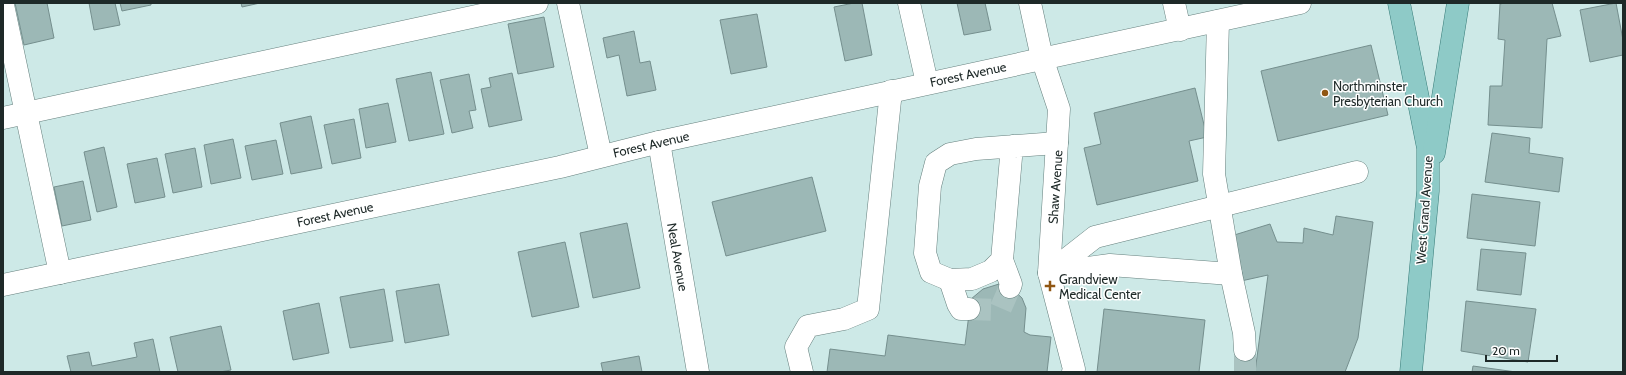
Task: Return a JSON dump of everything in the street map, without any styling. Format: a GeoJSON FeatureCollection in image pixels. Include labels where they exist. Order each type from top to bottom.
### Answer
{"type":"FeatureCollection","features":[{"type":"Feature","properties":{"kind":"main road","name":"West Grand Avenue"},"geometry":{"type":"LineString","coordinates":[[1399,3],[1428,148],[1428,191],[1411,372]]}},
{"type":"Feature","properties":{"kind":"main road"},"geometry":{"type":"LineString","coordinates":[[1428,191],[1458,3]]}},
{"type":"Feature","properties":{"kind":"street"},"geometry":{"type":"LineString","coordinates":[[3,118],[537,3]]}},
{"type":"Feature","properties":{"kind":"street"},"geometry":{"type":"LineString","coordinates":[[568,3],[601,156]]}},
{"type":"Feature","properties":{"kind":"street"},"geometry":{"type":"LineString","coordinates":[[909,3],[927,83]]}},
{"type":"Feature","properties":{"kind":"street","name":"Shaw Avenue"},"geometry":{"type":"LineString","coordinates":[[1030,3],[1042,58],[1060,110],[1050,273],[1074,369],[1073,372]]}},
{"type":"Feature","properties":{"kind":"street"},"geometry":{"type":"LineString","coordinates":[[1174,3],[1180,30]]}},
{"type":"Feature","properties":{"kind":"street","name":"Forest Avenue"},"geometry":{"type":"LineString","coordinates":[[3,285],[560,167],[658,142],[1042,58],[1180,30],[1218,21],[1251,8],[1300,3]]}},
{"type":"Feature","properties":{"kind":"street"},"geometry":{"type":"LineString","coordinates":[[3,5],[60,273]]}},
{"type":"Feature","properties":{"kind":"street"},"geometry":{"type":"LineString","coordinates":[[1218,21],[1214,174],[1231,274],[1244,333],[1245,350]]}},
{"type":"Feature","properties":{"kind":"street"},"geometry":{"type":"LineString","coordinates":[[802,372],[796,347],[808,326],[844,319],[868,309],[891,91]]}},
{"type":"Feature","properties":{"kind":"street","name":"Neal Avenue"},"geometry":{"type":"LineString","coordinates":[[658,142],[698,372]]}},
{"type":"Feature","properties":{"kind":"street"},"geometry":{"type":"LineString","coordinates":[[1002,260],[991,271],[972,279],[950,280],[931,272],[925,253],[930,186],[936,163],[950,154],[976,149],[1058,143]]}},
{"type":"Feature","properties":{"kind":"street"},"geometry":{"type":"LineString","coordinates":[[1010,287],[1011,284],[1002,260],[1012,146]]}},
{"type":"Feature","properties":{"kind":"street"},"geometry":{"type":"LineString","coordinates":[[1050,273],[1095,237],[1219,205],[1357,172]]}},
{"type":"Feature","properties":{"kind":"street"},"geometry":{"type":"LineString","coordinates":[[1050,273],[1110,265],[1231,274]]}},
{"type":"Feature","properties":{"kind":"street"},"geometry":{"type":"LineString","coordinates":[[950,280],[961,309],[969,309]]}},
{"type":"Feature","properties":{"kind":"building"},"geometry":{"type":"Polygon","coordinates":[[[15,3],[47,3],[54,38],[24,45],[15,3]]]}},
{"type":"Feature","properties":{"kind":"building"},"geometry":{"type":"Polygon","coordinates":[[[89,3],[115,3],[120,25],[94,30],[89,3]]]}},
{"type":"Feature","properties":{"kind":"building"},"geometry":{"type":"Polygon","coordinates":[[[120,3],[151,3],[151,5],[122,11],[120,3]]]}},
{"type":"Feature","properties":{"kind":"building"},"geometry":{"type":"Polygon","coordinates":[[[241,3],[260,3],[242,7],[241,3]]]}},
{"type":"Feature","properties":{"kind":"building"},"geometry":{"type":"Polygon","coordinates":[[[862,3],[872,55],[845,61],[834,7],[862,3]]]}},
{"type":"Feature","properties":{"kind":"building"},"geometry":{"type":"Polygon","coordinates":[[[957,3],[985,3],[991,30],[964,35],[957,3]]]}},
{"type":"Feature","properties":{"kind":"building"},"geometry":{"type":"Polygon","coordinates":[[[1552,3],[1561,36],[1547,39],[1542,128],[1488,125],[1490,86],[1502,86],[1505,40],[1498,39],[1500,4],[1552,3]]]}},
{"type":"Feature","properties":{"kind":"building"},"geometry":{"type":"Polygon","coordinates":[[[1616,3],[1623,40],[1623,55],[1590,62],[1580,10],[1616,3]]]}},
{"type":"Feature","properties":{"kind":"building"},"geometry":{"type":"Polygon","coordinates":[[[757,14],[767,67],[731,74],[720,20],[757,14]]]}},
{"type":"Feature","properties":{"kind":"building"},"geometry":{"type":"Polygon","coordinates":[[[544,17],[554,67],[518,74],[508,24],[544,17]]]}},
{"type":"Feature","properties":{"kind":"building"},"geometry":{"type":"Polygon","coordinates":[[[634,31],[640,63],[650,61],[656,90],[627,96],[619,55],[607,58],[603,38],[634,31]]]}},
{"type":"Feature","properties":{"kind":"building","name":"Northminster Presbyterian Church"},"geometry":{"type":"Polygon","coordinates":[[[1371,45],[1388,115],[1278,141],[1261,71],[1371,45]]]}},
{"type":"Feature","properties":{"kind":"building"},"geometry":{"type":"Polygon","coordinates":[[[431,72],[444,134],[409,141],[396,79],[431,72]]]}},
{"type":"Feature","properties":{"kind":"building"},"geometry":{"type":"Polygon","coordinates":[[[512,73],[522,120],[489,127],[481,89],[491,87],[489,78],[512,73]]]}},
{"type":"Feature","properties":{"kind":"building"},"geometry":{"type":"Polygon","coordinates":[[[469,74],[476,110],[469,111],[473,128],[452,133],[440,80],[469,74]]]}},
{"type":"Feature","properties":{"kind":"building"},"geometry":{"type":"Polygon","coordinates":[[[1195,88],[1207,137],[1189,141],[1198,181],[1097,205],[1084,148],[1101,144],[1094,113],[1195,88]]]}},
{"type":"Feature","properties":{"kind":"building"},"geometry":{"type":"Polygon","coordinates":[[[388,103],[396,142],[366,148],[359,109],[388,103]]]}},
{"type":"Feature","properties":{"kind":"building"},"geometry":{"type":"Polygon","coordinates":[[[311,116],[322,168],[291,174],[280,123],[311,116]]]}},
{"type":"Feature","properties":{"kind":"building"},"geometry":{"type":"Polygon","coordinates":[[[354,119],[361,158],[332,164],[324,125],[354,119]]]}},
{"type":"Feature","properties":{"kind":"building"},"geometry":{"type":"Polygon","coordinates":[[[1492,133],[1530,138],[1529,153],[1563,158],[1559,192],[1485,182],[1492,133]]]}},
{"type":"Feature","properties":{"kind":"building"},"geometry":{"type":"Polygon","coordinates":[[[233,139],[241,178],[211,184],[204,145],[233,139]]]}},
{"type":"Feature","properties":{"kind":"building"},"geometry":{"type":"Polygon","coordinates":[[[276,140],[283,174],[252,180],[245,146],[276,140]]]}},
{"type":"Feature","properties":{"kind":"building"},"geometry":{"type":"Polygon","coordinates":[[[104,147],[117,207],[97,212],[84,152],[104,147]]]}},
{"type":"Feature","properties":{"kind":"building"},"geometry":{"type":"Polygon","coordinates":[[[195,148],[202,187],[173,193],[165,154],[195,148]]]}},
{"type":"Feature","properties":{"kind":"building"},"geometry":{"type":"Polygon","coordinates":[[[157,158],[165,197],[135,203],[127,164],[157,158]]]}},
{"type":"Feature","properties":{"kind":"building"},"geometry":{"type":"Polygon","coordinates":[[[812,177],[826,231],[726,256],[712,202],[812,177]]]}},
{"type":"Feature","properties":{"kind":"building"},"geometry":{"type":"Polygon","coordinates":[[[83,181],[91,220],[62,226],[54,187],[83,181]]]}},
{"type":"Feature","properties":{"kind":"building"},"geometry":{"type":"Polygon","coordinates":[[[1472,194],[1540,202],[1535,246],[1467,238],[1472,194]]]}},
{"type":"Feature","properties":{"kind":"building"},"geometry":{"type":"Polygon","coordinates":[[[1336,216],[1373,222],[1358,338],[1345,372],[1255,372],[1268,275],[1241,281],[1231,236],[1270,224],[1277,242],[1303,243],[1304,228],[1333,235],[1336,216]]]}},
{"type":"Feature","properties":{"kind":"building"},"geometry":{"type":"Polygon","coordinates":[[[627,223],[640,288],[593,298],[580,233],[627,223]]]}},
{"type":"Feature","properties":{"kind":"building"},"geometry":{"type":"Polygon","coordinates":[[[565,242],[579,307],[532,317],[518,252],[565,242]]]}},
{"type":"Feature","properties":{"kind":"building"},"geometry":{"type":"Polygon","coordinates":[[[1481,249],[1526,253],[1521,295],[1477,290],[1481,249]]]}},
{"type":"Feature","properties":{"kind":"building"},"geometry":{"type":"Polygon","coordinates":[[[439,284],[449,335],[405,343],[396,291],[439,284]]]}},
{"type":"Feature","properties":{"kind":"building"},"geometry":{"type":"Polygon","coordinates":[[[999,284],[1010,287],[1022,298],[1026,308],[1024,332],[1030,335],[1051,337],[1047,372],[827,372],[830,349],[885,356],[888,335],[965,345],[971,299],[983,289],[999,284]]]}},
{"type":"Feature","properties":{"kind":"building"},"geometry":{"type":"Polygon","coordinates":[[[384,289],[393,341],[350,348],[340,297],[384,289]]]}},
{"type":"Feature","properties":{"kind":"building"},"geometry":{"type":"Polygon","coordinates":[[[1466,301],[1536,309],[1528,362],[1461,351],[1466,301]]]}},
{"type":"Feature","properties":{"kind":"building"},"geometry":{"type":"Polygon","coordinates":[[[319,303],[329,353],[293,360],[283,311],[319,303]]]}},
{"type":"Feature","properties":{"kind":"building"},"geometry":{"type":"Polygon","coordinates":[[[1104,309],[1205,320],[1199,372],[1097,372],[1104,309]]]}},
{"type":"Feature","properties":{"kind":"building"},"geometry":{"type":"Polygon","coordinates":[[[221,326],[231,370],[220,372],[178,372],[170,337],[221,326]]]}},
{"type":"Feature","properties":{"kind":"building"},"geometry":{"type":"Polygon","coordinates":[[[153,339],[160,372],[71,372],[67,356],[89,352],[92,366],[137,357],[134,343],[153,339]]]}},
{"type":"Feature","properties":{"kind":"building"},"geometry":{"type":"Polygon","coordinates":[[[639,356],[642,372],[603,372],[601,363],[639,356]]]}},
{"type":"Feature","properties":{"kind":"building"},"geometry":{"type":"Polygon","coordinates":[[[1473,366],[1516,372],[1472,372],[1473,366]]]}},
{"type":"Feature","properties":{"kind":"tunnel"},"geometry":{"type":"LineString","coordinates":[[969,309],[1000,310],[1010,287]]}},
{"type":"Feature","properties":{"kind":"tunnel"},"geometry":{"type":"LineString","coordinates":[[1245,350],[1245,372]]}},
{"type":"Feature","properties":{"kind":"place","name":"Northminster Presbyterian Church"},"geometry":{"type":"Point","coordinates":[1325,93]}},
{"type":"Feature","properties":{"kind":"place","name":"Grandview Medical Center"},"geometry":{"type":"Point","coordinates":[1050,286]}}]}
